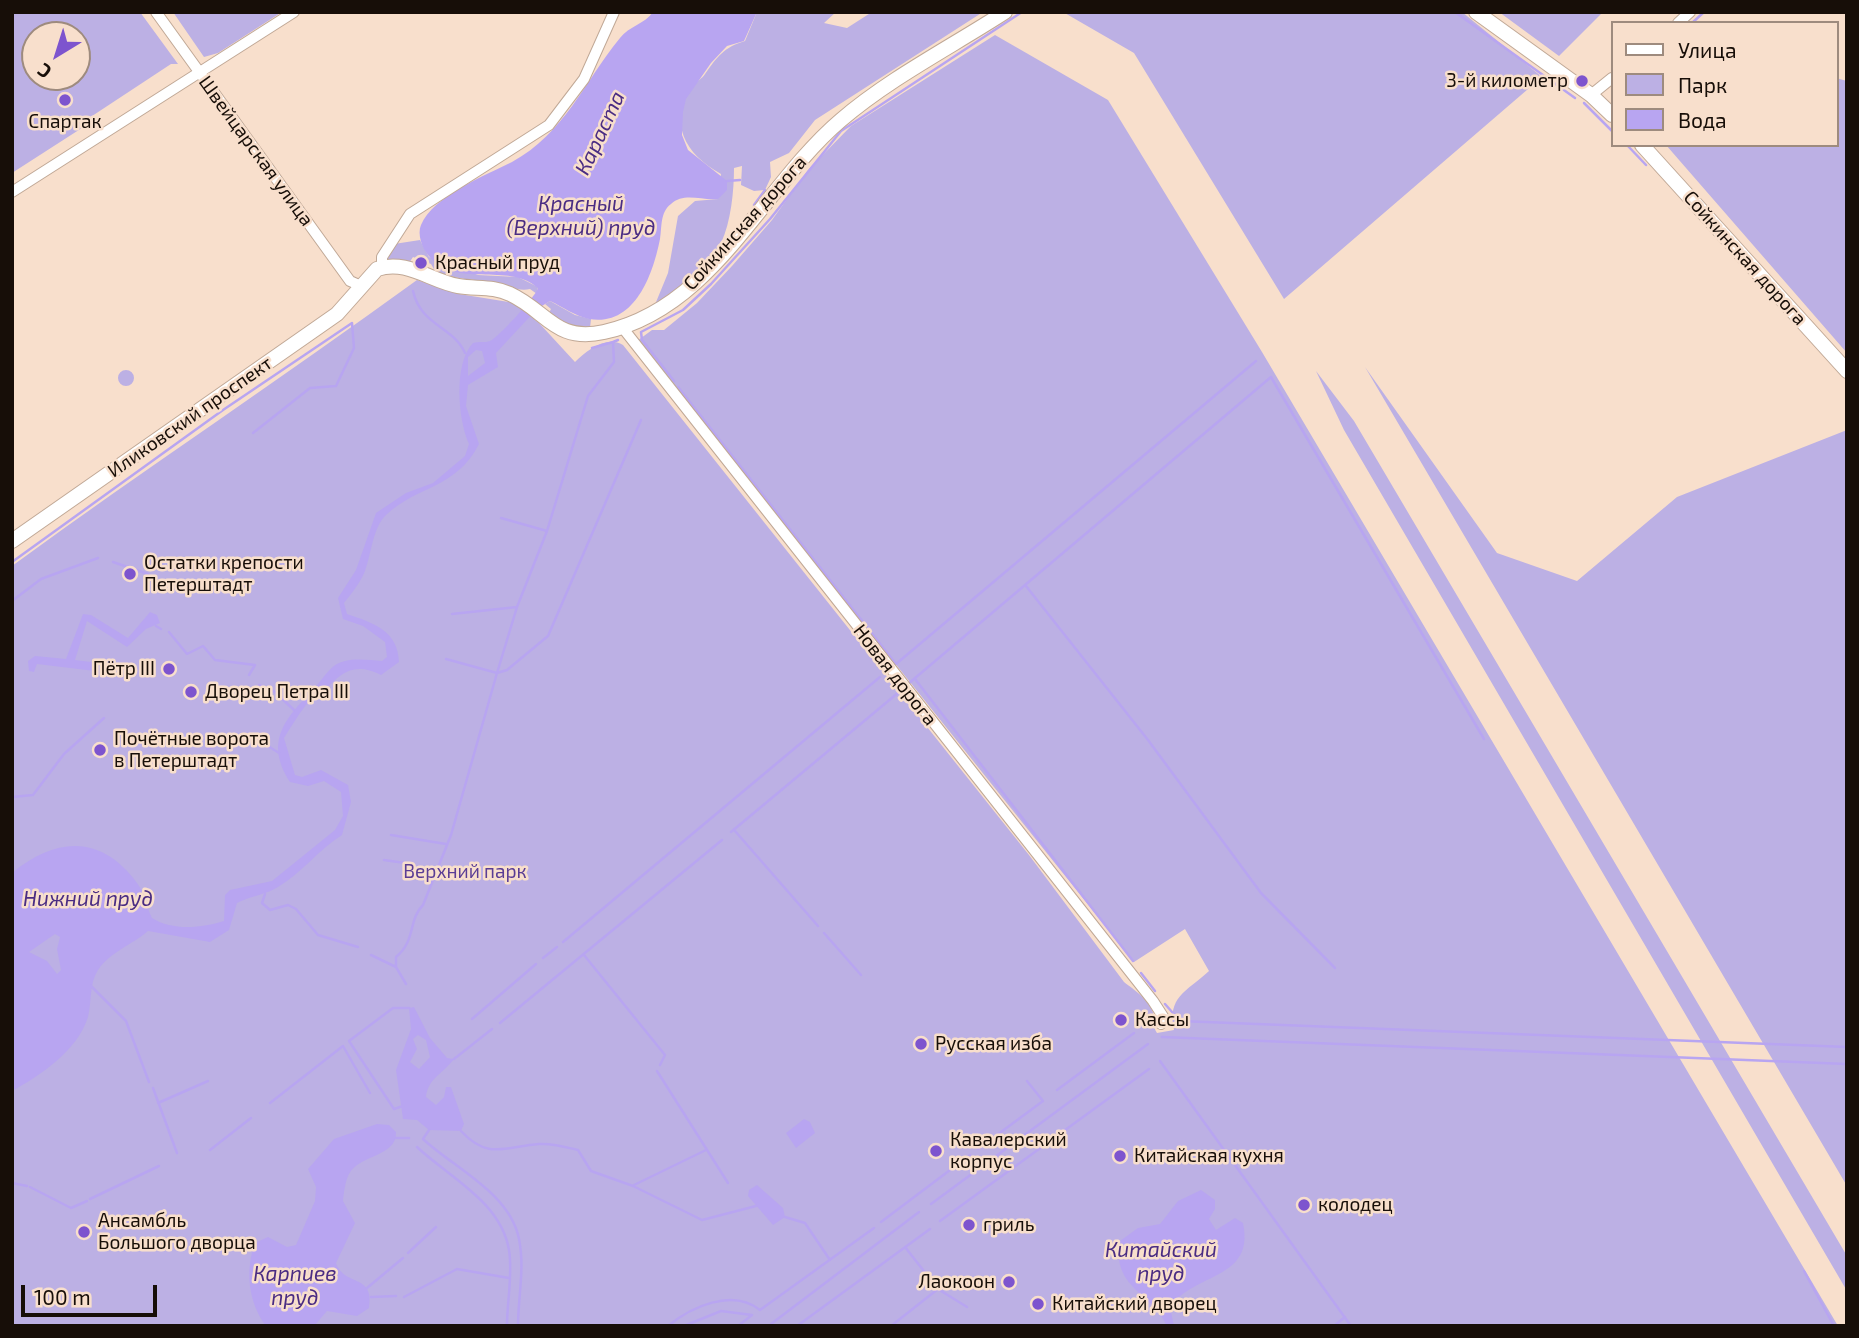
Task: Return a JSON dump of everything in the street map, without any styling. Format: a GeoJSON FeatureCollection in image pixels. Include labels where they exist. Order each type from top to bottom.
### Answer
{"type":"FeatureCollection","features":[{"type":"Feature","properties":{"kind":"main road","name":"Сойкинская дорога"},"geometry":{"type":"LineString","coordinates":[[382,267],[406,267],[455,285],[505,292],[557,328],[578,334],[622,327],[660,310],[684,292],[742,232],[808,153],[842,118],[1005,12]]}},
{"type":"Feature","properties":{"kind":"main road"},"geometry":{"type":"LineString","coordinates":[[1476,12],[1591,96],[1610,113]]}},
{"type":"Feature","properties":{"kind":"main road","name":"Сойкинская дорога"},"geometry":{"type":"LineString","coordinates":[[1644,147],[1847,371]]}},
{"type":"Feature","properties":{"kind":"main road","name":"Иликовский проспект"},"geometry":{"type":"LineString","coordinates":[[12,541],[337,314],[349,305],[373,272],[382,267]]}},
{"type":"Feature","properties":{"kind":"street","name":"Швейцарская улица"},"geometry":{"type":"LineString","coordinates":[[156,12],[350,281],[361,286]]}},
{"type":"Feature","properties":{"kind":"street"},"geometry":{"type":"LineString","coordinates":[[12,192],[294,12]]}},
{"type":"Feature","properties":{"kind":"street"},"geometry":{"type":"LineString","coordinates":[[382,267],[382,257],[410,214],[549,124],[584,79],[614,12]]}},
{"type":"Feature","properties":{"kind":"street"},"geometry":{"type":"LineString","coordinates":[[1591,96],[1610,80]]}},
{"type":"Feature","properties":{"kind":"street","name":"Новая дорога"},"geometry":{"type":"LineString","coordinates":[[622,327],[1153,1002],[1164,1018],[1161,1024]]}},
{"type":"Feature","properties":{"kind":"green space","name":"Спартак"},"geometry":{"type":"Polygon","coordinates":[[[12,12],[140,12],[178,64],[171,64],[83,122],[85,126],[12,173],[12,12]]]}},
{"type":"Feature","properties":{"kind":"green space"},"geometry":{"type":"Polygon","coordinates":[[[173,12],[282,12],[218,53],[204,57],[173,12]]]}},
{"type":"Feature","properties":{"kind":"green space"},"geometry":{"type":"Polygon","coordinates":[[[757,12],[836,12],[824,23],[847,28],[872,12],[983,12],[815,120],[789,153],[770,162],[771,177],[765,190],[754,191],[741,185],[742,166],[734,168],[731,206],[721,243],[700,268],[654,307],[668,273],[678,216],[695,201],[718,199],[721,174],[698,157],[684,136],[681,112],[685,99],[693,85],[722,53],[745,41],[757,12]]]}},
{"type":"Feature","properties":{"kind":"green space"},"geometry":{"type":"Polygon","coordinates":[[[1063,12],[1462,12],[1542,77],[1284,299],[1134,53],[1063,12]]]}},
{"type":"Feature","properties":{"kind":"green space"},"geometry":{"type":"Polygon","coordinates":[[[1499,12],[1603,12],[1559,56],[1499,12]]]}},
{"type":"Feature","properties":{"kind":"green space","name":"Верхний парк"},"geometry":{"type":"Polygon","coordinates":[[[995,35],[1108,100],[1262,352],[1838,1326],[12,1326],[12,566],[417,280],[459,294],[515,303],[540,324],[575,362],[591,349],[604,343],[617,342],[623,345],[1029,855],[1124,982],[1150,1006],[1157,1033],[1174,1030],[1173,1010],[1176,1002],[1209,971],[1185,929],[1134,962],[637,341],[652,330],[664,330],[697,303],[772,220],[808,170],[851,126],[995,35]]]}},
{"type":"Feature","properties":{"kind":"green space"},"geometry":{"type":"Polygon","coordinates":[[[1838,79],[1847,81],[1847,353],[1668,147],[1838,147],[1838,79]]]}},
{"type":"Feature","properties":{"kind":"green space"},"geometry":{"type":"Polygon","coordinates":[[[420,240],[429,257],[478,275],[518,277],[538,287],[537,294],[530,289],[517,289],[443,274],[435,271],[431,264],[413,257],[409,263],[386,263],[394,244],[420,240]]]}},
{"type":"Feature","properties":{"kind":"green space"},"geometry":{"type":"Polygon","coordinates":[[[550,301],[575,315],[591,319],[590,328],[561,325],[548,315],[551,309],[545,304],[550,301]]]}},
{"type":"Feature","properties":{"kind":"green space"},"geometry":{"type":"Polygon","coordinates":[[[1365,367],[1497,553],[1577,581],[1677,497],[1847,430],[1847,1186],[1365,367]]]}},
{"type":"Feature","properties":{"kind":"green space"},"geometry":{"type":"Polygon","coordinates":[[[126,370],[132,372],[132,384],[126,386],[120,384],[118,378],[120,372],[126,370]]]}},
{"type":"Feature","properties":{"kind":"green space"},"geometry":{"type":"Polygon","coordinates":[[[1316,371],[1354,421],[1847,1256],[1847,1291],[1344,430],[1316,371]]]}},
{"type":"Feature","properties":{"kind":"water","name":"Красный (Верхний) пруд"},"geometry":{"type":"Polygon","coordinates":[[[653,12],[757,12],[744,41],[727,46],[711,63],[686,99],[683,112],[682,135],[688,150],[727,181],[727,190],[718,199],[682,198],[667,207],[662,220],[657,253],[647,282],[630,306],[619,315],[605,319],[589,319],[550,301],[537,309],[496,353],[498,367],[468,385],[466,406],[479,444],[470,459],[448,478],[398,505],[382,520],[375,534],[365,571],[344,603],[347,614],[375,625],[389,636],[398,651],[399,662],[381,675],[363,669],[343,674],[306,705],[284,738],[295,775],[302,777],[321,770],[348,785],[351,802],[342,835],[278,887],[237,903],[229,930],[210,942],[148,931],[109,958],[95,975],[88,1017],[76,1040],[46,1070],[12,1091],[12,873],[45,852],[61,847],[93,849],[123,867],[137,883],[152,918],[178,927],[206,925],[224,921],[225,895],[230,890],[272,881],[335,830],[343,816],[341,792],[324,781],[308,786],[290,782],[278,753],[282,729],[297,707],[336,665],[354,660],[382,661],[387,657],[385,642],[363,626],[343,619],[338,598],[356,570],[376,513],[406,493],[433,483],[465,456],[469,444],[462,421],[459,392],[462,364],[467,352],[473,343],[490,341],[500,333],[538,288],[526,280],[512,276],[467,274],[439,265],[424,249],[420,237],[421,225],[427,215],[448,196],[512,162],[546,137],[572,106],[620,38],[653,12]],[[476,350],[468,357],[468,376],[485,363],[482,351],[476,350]],[[55,934],[29,952],[47,961],[57,974],[61,970],[57,949],[60,937],[55,934]]]}},
{"type":"Feature","properties":{"kind":"water"},"geometry":{"type":"Polygon","coordinates":[[[150,612],[157,615],[160,623],[146,629],[127,647],[87,621],[75,660],[91,662],[98,668],[95,671],[37,664],[34,672],[29,671],[28,661],[35,656],[66,659],[83,614],[91,615],[128,638],[150,612]]]}},
{"type":"Feature","properties":{"kind":"water"},"geometry":{"type":"Polygon","coordinates":[[[414,1007],[430,1038],[447,1058],[454,1059],[433,1080],[426,1097],[436,1105],[444,1097],[446,1087],[451,1087],[464,1124],[461,1131],[429,1130],[417,1120],[403,1119],[396,1070],[411,1029],[409,1008],[414,1007]],[[418,1035],[413,1039],[417,1049],[410,1062],[419,1069],[430,1057],[426,1040],[418,1035]]]}},
{"type":"Feature","properties":{"kind":"water"},"geometry":{"type":"Polygon","coordinates":[[[804,1119],[810,1122],[815,1133],[796,1148],[786,1133],[804,1119]]]}},
{"type":"Feature","properties":{"kind":"water","name":"Карпиев пруд"},"geometry":{"type":"Polygon","coordinates":[[[377,1124],[389,1125],[396,1132],[395,1140],[384,1151],[354,1167],[349,1174],[343,1201],[355,1223],[336,1263],[345,1275],[368,1290],[369,1308],[357,1316],[327,1311],[314,1326],[266,1326],[255,1307],[250,1286],[250,1264],[255,1243],[268,1237],[287,1247],[296,1245],[315,1201],[316,1187],[308,1169],[334,1139],[377,1124]]]}},
{"type":"Feature","properties":{"kind":"water"},"geometry":{"type":"Polygon","coordinates":[[[757,1185],[783,1208],[785,1217],[773,1225],[748,1196],[749,1190],[757,1185]]]}},
{"type":"Feature","properties":{"kind":"water","name":"Китайский пруд"},"geometry":{"type":"Polygon","coordinates":[[[1201,1190],[1215,1200],[1215,1209],[1209,1219],[1216,1230],[1235,1218],[1243,1223],[1244,1242],[1240,1255],[1232,1265],[1194,1287],[1170,1307],[1174,1326],[1167,1326],[1152,1305],[1127,1280],[1121,1269],[1120,1241],[1138,1228],[1160,1224],[1178,1201],[1201,1190]]]}},
{"type":"Feature","properties":{"kind":"waterway"},"geometry":{"type":"LineString","coordinates":[[674,381],[642,340],[641,332],[683,310],[711,284],[770,219],[841,131],[1022,12]]}},
{"type":"Feature","properties":{"kind":"waterway"},"geometry":{"type":"LineString","coordinates":[[1455,12],[1575,98]]}},
{"type":"Feature","properties":{"kind":"waterway"},"geometry":{"type":"LineString","coordinates":[[1694,21],[1704,12]]}},
{"type":"Feature","properties":{"kind":"waterway"},"geometry":{"type":"LineString","coordinates":[[1584,103],[1610,129]]}},
{"type":"Feature","properties":{"kind":"waterway"},"geometry":{"type":"LineString","coordinates":[[1629,147],[1646,165]]}},
{"type":"Feature","properties":{"kind":"waterway"},"geometry":{"type":"LineString","coordinates":[[727,181],[740,180]]}},
{"type":"Feature","properties":{"kind":"waterway"},"geometry":{"type":"LineString","coordinates":[[754,205],[765,190]]}},
{"type":"Feature","properties":{"kind":"waterway"},"geometry":{"type":"LineString","coordinates":[[413,291],[423,312],[453,337],[465,353]]}},
{"type":"Feature","properties":{"kind":"waterway"},"geometry":{"type":"LineString","coordinates":[[12,562],[223,410],[352,323],[354,348],[336,386],[310,388],[253,433]]}},
{"type":"Feature","properties":{"kind":"waterway"},"geometry":{"type":"LineString","coordinates":[[517,607],[547,531],[588,396],[614,362],[613,342],[618,340]]}},
{"type":"Feature","properties":{"kind":"waterway"},"geometry":{"type":"LineString","coordinates":[[592,348],[613,342]]}},
{"type":"Feature","properties":{"kind":"waterway"},"geometry":{"type":"LineString","coordinates":[[678,387],[896,664],[1256,361]]}},
{"type":"Feature","properties":{"kind":"waterway"},"geometry":{"type":"LineString","coordinates":[[908,684],[1271,377],[1484,739]]}},
{"type":"Feature","properties":{"kind":"waterway"},"geometry":{"type":"LineString","coordinates":[[396,967],[396,957],[407,944],[415,917],[423,905],[451,835],[497,673],[507,670],[548,636],[641,420]]}},
{"type":"Feature","properties":{"kind":"waterway"},"geometry":{"type":"LineString","coordinates":[[501,518],[547,531]]}},
{"type":"Feature","properties":{"kind":"waterway"},"geometry":{"type":"LineString","coordinates":[[12,601],[41,579],[98,558]]}},
{"type":"Feature","properties":{"kind":"waterway"},"geometry":{"type":"LineString","coordinates":[[113,562],[148,574]]}},
{"type":"Feature","properties":{"kind":"waterway"},"geometry":{"type":"LineString","coordinates":[[1026,586],[1148,740],[1261,893],[1335,968]]}},
{"type":"Feature","properties":{"kind":"waterway"},"geometry":{"type":"LineString","coordinates":[[446,659],[497,673],[517,607],[452,614]]}},
{"type":"Feature","properties":{"kind":"waterway"},"geometry":{"type":"LineString","coordinates":[[156,626],[161,629]]}},
{"type":"Feature","properties":{"kind":"waterway"},"geometry":{"type":"LineString","coordinates":[[169,632],[187,654],[203,646],[215,660],[255,665],[249,675]]}},
{"type":"Feature","properties":{"kind":"waterway"},"geometry":{"type":"LineString","coordinates":[[563,942],[880,677]]}},
{"type":"Feature","properties":{"kind":"waterway"},"geometry":{"type":"LineString","coordinates":[[915,679],[1133,961]]}},
{"type":"Feature","properties":{"kind":"waterway"},"geometry":{"type":"LineString","coordinates":[[259,685],[275,692],[294,710]]}},
{"type":"Feature","properties":{"kind":"waterway"},"geometry":{"type":"LineString","coordinates":[[731,832],[899,692]]}},
{"type":"Feature","properties":{"kind":"waterway"},"geometry":{"type":"LineString","coordinates":[[12,797],[33,795],[64,754],[104,718]]}},
{"type":"Feature","properties":{"kind":"waterway"},"geometry":{"type":"LineString","coordinates":[[207,749],[235,738]]}},
{"type":"Feature","properties":{"kind":"waterway"},"geometry":{"type":"LineString","coordinates":[[245,738],[260,741],[279,753]]}},
{"type":"Feature","properties":{"kind":"waterway"},"geometry":{"type":"LineString","coordinates":[[735,831],[818,926]]}},
{"type":"Feature","properties":{"kind":"waterway"},"geometry":{"type":"LineString","coordinates":[[391,835],[446,844]]}},
{"type":"Feature","properties":{"kind":"waterway"},"geometry":{"type":"LineString","coordinates":[[500,1023],[722,840]]}},
{"type":"Feature","properties":{"kind":"waterway"},"geometry":{"type":"LineString","coordinates":[[384,860],[412,864],[433,879]]}},
{"type":"Feature","properties":{"kind":"waterway"},"geometry":{"type":"LineString","coordinates":[[265,894],[262,903],[270,910],[288,905],[296,909],[318,935],[358,947]]}},
{"type":"Feature","properties":{"kind":"waterway"},"geometry":{"type":"LineString","coordinates":[[824,933],[861,975]]}},
{"type":"Feature","properties":{"kind":"waterway"},"geometry":{"type":"LineString","coordinates":[[543,958],[557,947]]}},
{"type":"Feature","properties":{"kind":"waterway"},"geometry":{"type":"LineString","coordinates":[[371,955],[396,967],[406,984]]}},
{"type":"Feature","properties":{"kind":"waterway"},"geometry":{"type":"LineString","coordinates":[[584,955],[665,1055],[660,1065]]}},
{"type":"Feature","properties":{"kind":"waterway"},"geometry":{"type":"LineString","coordinates":[[472,1019],[536,964]]}},
{"type":"Feature","properties":{"kind":"waterway"},"geometry":{"type":"LineString","coordinates":[[1141,973],[1155,991]]}},
{"type":"Feature","properties":{"kind":"waterway"},"geometry":{"type":"LineString","coordinates":[[91,986],[126,1021],[149,1082]]}},
{"type":"Feature","properties":{"kind":"waterway"},"geometry":{"type":"LineString","coordinates":[[1165,1004],[1180,1021],[1847,1047]]}},
{"type":"Feature","properties":{"kind":"waterway"},"geometry":{"type":"LineString","coordinates":[[403,1106],[394,1109],[349,1041],[393,1008],[409,1008]]}},
{"type":"Feature","properties":{"kind":"waterway"},"geometry":{"type":"LineString","coordinates":[[454,1059],[492,1029]]}},
{"type":"Feature","properties":{"kind":"waterway"},"geometry":{"type":"LineString","coordinates":[[1057,1090],[1134,1033]]}},
{"type":"Feature","properties":{"kind":"waterway"},"geometry":{"type":"LineString","coordinates":[[1162,1037],[1847,1064]]}},
{"type":"Feature","properties":{"kind":"waterway"},"geometry":{"type":"LineString","coordinates":[[931,1204],[1148,1044]]}},
{"type":"Feature","properties":{"kind":"waterway"},"geometry":{"type":"LineString","coordinates":[[270,1103],[343,1046],[370,1093]]}},
{"type":"Feature","properties":{"kind":"waterway"},"geometry":{"type":"LineString","coordinates":[[1160,1061],[1351,1326]]}},
{"type":"Feature","properties":{"kind":"waterway"},"geometry":{"type":"LineString","coordinates":[[940,1221],[1149,1069]]}},
{"type":"Feature","properties":{"kind":"waterway"},"geometry":{"type":"LineString","coordinates":[[657,1071],[728,1183]]}},
{"type":"Feature","properties":{"kind":"waterway"},"geometry":{"type":"LineString","coordinates":[[158,1103],[208,1081]]}},
{"type":"Feature","properties":{"kind":"waterway"},"geometry":{"type":"LineString","coordinates":[[978,1149],[1043,1101],[1027,1081]]}},
{"type":"Feature","properties":{"kind":"waterway"},"geometry":{"type":"LineString","coordinates":[[153,1088],[177,1153]]}},
{"type":"Feature","properties":{"kind":"waterway"},"geometry":{"type":"LineString","coordinates":[[210,1150],[251,1118]]}},
{"type":"Feature","properties":{"kind":"waterway"},"geometry":{"type":"LineString","coordinates":[[429,1130],[423,1139],[493,1195],[514,1223],[521,1261],[518,1326]]}},
{"type":"Feature","properties":{"kind":"waterway"},"geometry":{"type":"LineString","coordinates":[[461,1131],[488,1149],[544,1144],[578,1150],[591,1171],[633,1186],[702,1220],[756,1206]]}},
{"type":"Feature","properties":{"kind":"waterway"},"geometry":{"type":"LineString","coordinates":[[396,1138],[409,1138]]}},
{"type":"Feature","properties":{"kind":"waterway"},"geometry":{"type":"LineString","coordinates":[[417,1147],[485,1204],[504,1233],[510,1268],[507,1326]]}},
{"type":"Feature","properties":{"kind":"waterway"},"geometry":{"type":"LineString","coordinates":[[634,1185],[706,1150]]}},
{"type":"Feature","properties":{"kind":"waterway"},"geometry":{"type":"LineString","coordinates":[[881,1222],[970,1155]]}},
{"type":"Feature","properties":{"kind":"waterway"},"geometry":{"type":"LineString","coordinates":[[90,1199],[159,1166]]}},
{"type":"Feature","properties":{"kind":"waterway"},"geometry":{"type":"LineString","coordinates":[[12,1183],[27,1186]]}},
{"type":"Feature","properties":{"kind":"waterway"},"geometry":{"type":"LineString","coordinates":[[30,1187],[71,1208],[87,1201]]}},
{"type":"Feature","properties":{"kind":"waterway"},"geometry":{"type":"LineString","coordinates":[[771,1324],[919,1212]]}},
{"type":"Feature","properties":{"kind":"waterway"},"geometry":{"type":"LineString","coordinates":[[785,1217],[805,1223],[830,1260]]}},
{"type":"Feature","properties":{"kind":"waterway"},"geometry":{"type":"LineString","coordinates":[[408,1253],[436,1227]]}},
{"type":"Feature","properties":{"kind":"waterway"},"geometry":{"type":"LineString","coordinates":[[668,1326],[688,1312],[725,1300],[749,1304],[760,1310],[874,1228]]}},
{"type":"Feature","properties":{"kind":"waterway"},"geometry":{"type":"LineString","coordinates":[[797,1326],[930,1229]]}},
{"type":"Feature","properties":{"kind":"waterway"},"geometry":{"type":"LineString","coordinates":[[905,1247],[938,1289],[967,1307]]}},
{"type":"Feature","properties":{"kind":"waterway"},"geometry":{"type":"LineString","coordinates":[[367,1288],[403,1258]]}},
{"type":"Feature","properties":{"kind":"waterway"},"geometry":{"type":"LineString","coordinates":[[404,1297],[457,1269],[509,1278]]}},
{"type":"Feature","properties":{"kind":"waterway"},"geometry":{"type":"LineString","coordinates":[[1804,1271],[1834,1326]]}},
{"type":"Feature","properties":{"kind":"waterway"},"geometry":{"type":"LineString","coordinates":[[891,1326],[938,1289]]}},
{"type":"Feature","properties":{"kind":"waterway"},"geometry":{"type":"LineString","coordinates":[[371,1297],[396,1296]]}},
{"type":"Feature","properties":{"kind":"waterway"},"geometry":{"type":"LineString","coordinates":[[684,1326],[721,1311],[752,1315]]}},
{"type":"Feature","properties":{"kind":"waterway"},"geometry":{"type":"LineString","coordinates":[[738,1326],[752,1315]]}},
{"type":"Feature","properties":{"kind":"waterway"},"geometry":{"type":"LineString","coordinates":[[1334,1326],[1345,1317]]}},
{"type":"Feature","properties":{"kind":"place","name":"3-й километр"},"geometry":{"type":"Point","coordinates":[1582,81]}},
{"type":"Feature","properties":{"kind":"place","name":"Спартак"},"geometry":{"type":"Point","coordinates":[65,100]}},
{"type":"Feature","properties":{"kind":"place","name":"Красный пруд"},"geometry":{"type":"Point","coordinates":[421,263]}},
{"type":"Feature","properties":{"kind":"place","name":"Остатки крепости Петерштадт"},"geometry":{"type":"Point","coordinates":[130,574]}},
{"type":"Feature","properties":{"kind":"place","name":"Пётр III"},"geometry":{"type":"Point","coordinates":[169,669]}},
{"type":"Feature","properties":{"kind":"place","name":"Дворец Петра III"},"geometry":{"type":"Point","coordinates":[191,692]}},
{"type":"Feature","properties":{"kind":"place","name":"Почётные ворота в Петерштадт"},"geometry":{"type":"Point","coordinates":[100,750]}},
{"type":"Feature","properties":{"kind":"place","name":"Кассы"},"geometry":{"type":"Point","coordinates":[1121,1020]}},
{"type":"Feature","properties":{"kind":"place","name":"Русская изба"},"geometry":{"type":"Point","coordinates":[921,1044]}},
{"type":"Feature","properties":{"kind":"place","name":"Кавалерский корпус"},"geometry":{"type":"Point","coordinates":[936,1151]}},
{"type":"Feature","properties":{"kind":"place","name":"Китайская кухня"},"geometry":{"type":"Point","coordinates":[1120,1156]}},
{"type":"Feature","properties":{"kind":"place","name":"колодец"},"geometry":{"type":"Point","coordinates":[1304,1205]}},
{"type":"Feature","properties":{"kind":"place","name":"гриль"},"geometry":{"type":"Point","coordinates":[969,1225]}},
{"type":"Feature","properties":{"kind":"place","name":"Ансамбль Большого дворца"},"geometry":{"type":"Point","coordinates":[84,1232]}},
{"type":"Feature","properties":{"kind":"place","name":"Лаокоон"},"geometry":{"type":"Point","coordinates":[1009,1282]}},
{"type":"Feature","properties":{"kind":"place","name":"Китайский дворец"},"geometry":{"type":"Point","coordinates":[1038,1304]}},
{"type":"Feature","properties":{"kind":"water label","name":"Караста"},"geometry":{"type":"Point","coordinates":[600,133]}},
{"type":"Feature","properties":{"kind":"water label","name":"Нижний пруд"},"geometry":{"type":"Point","coordinates":[88,899]}}]}
